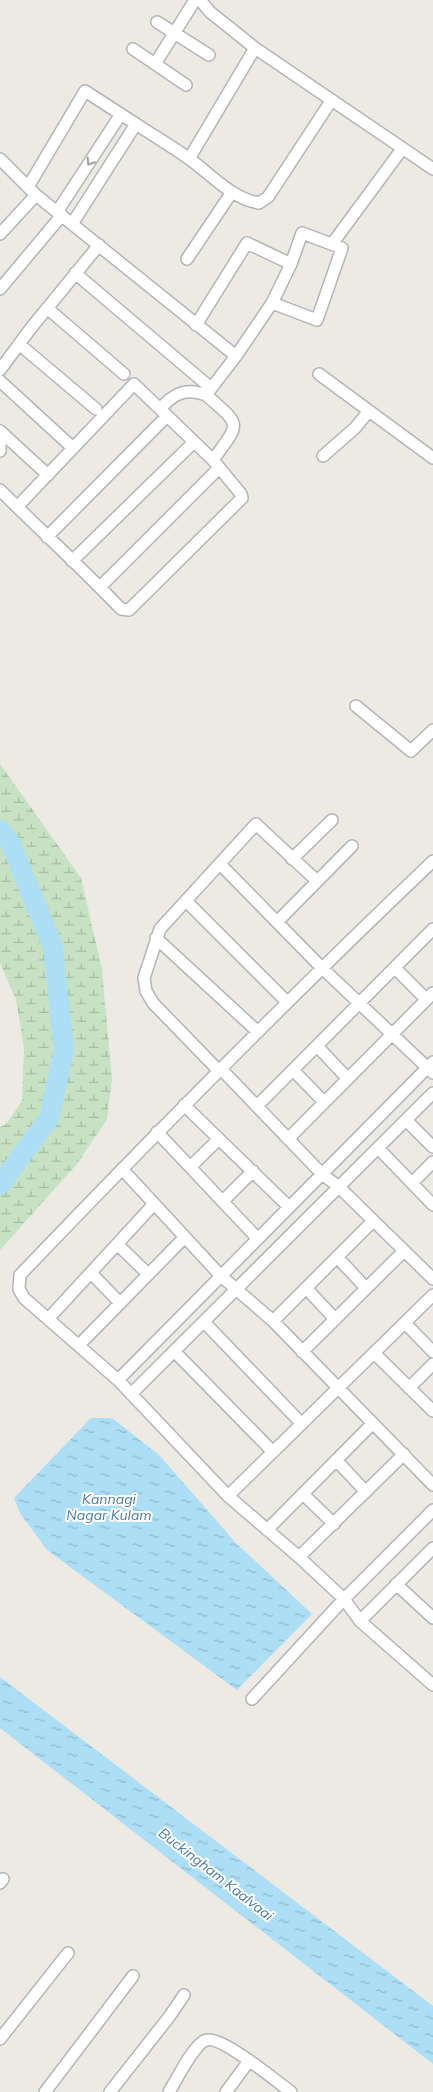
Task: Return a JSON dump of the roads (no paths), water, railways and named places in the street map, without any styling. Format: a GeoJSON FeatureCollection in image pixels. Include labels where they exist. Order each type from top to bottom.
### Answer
{"type":"FeatureCollection","features":[{"type":"Feature","properties":{"kind":"street"},"geometry":{"type":"LineString","coordinates":[[155,64],[195,0]]}},
{"type":"Feature","properties":{"kind":"street"},"geometry":{"type":"LineString","coordinates":[[200,0],[210,12],[255,48],[433,169]]}},
{"type":"Feature","properties":{"kind":"street"},"geometry":{"type":"LineString","coordinates":[[158,22],[209,55]]}},
{"type":"Feature","properties":{"kind":"street"},"geometry":{"type":"LineString","coordinates":[[189,158],[255,48]]}},
{"type":"Feature","properties":{"kind":"street"},"geometry":{"type":"LineString","coordinates":[[133,49],[186,85]]}},
{"type":"Feature","properties":{"kind":"street"},"geometry":{"type":"LineString","coordinates":[[28,186],[85,91],[119,118],[136,124],[189,158],[232,192],[249,201],[259,203],[268,197],[332,101]]}},
{"type":"Feature","properties":{"kind":"street"},"geometry":{"type":"LineString","coordinates":[[0,289],[59,214],[119,118]]}},
{"type":"Feature","properties":{"kind":"street"},"geometry":{"type":"LineString","coordinates":[[72,224],[136,124]]}},
{"type":"Feature","properties":{"kind":"street"},"geometry":{"type":"LineString","coordinates":[[332,244],[402,148]]}},
{"type":"Feature","properties":{"kind":"street"},"geometry":{"type":"LineString","coordinates":[[1,164],[59,214],[236,356]]}},
{"type":"Feature","properties":{"kind":"street"},"geometry":{"type":"LineString","coordinates":[[187,259],[232,192]]}},
{"type":"Feature","properties":{"kind":"street"},"geometry":{"type":"LineString","coordinates":[[0,234],[36,195]]}},
{"type":"Feature","properties":{"kind":"street"},"geometry":{"type":"LineString","coordinates":[[209,392],[272,303],[291,264],[302,233],[342,248],[317,320],[272,303]]}},
{"type":"Feature","properties":{"kind":"street"},"geometry":{"type":"LineString","coordinates":[[196,325],[247,244],[291,264]]}},
{"type":"Feature","properties":{"kind":"street"},"geometry":{"type":"LineString","coordinates":[[1,367],[46,308],[99,245]]}},
{"type":"Feature","properties":{"kind":"street"},"geometry":{"type":"LineString","coordinates":[[75,273],[209,392],[233,418],[235,427],[216,464],[100,587]]}},
{"type":"Feature","properties":{"kind":"street"},"geometry":{"type":"LineString","coordinates":[[46,308],[124,374]]}},
{"type":"Feature","properties":{"kind":"street"},"geometry":{"type":"LineString","coordinates":[[19,344],[96,409]]}},
{"type":"Feature","properties":{"kind":"street"},"geometry":{"type":"LineString","coordinates":[[319,374],[433,458]]}},
{"type":"Feature","properties":{"kind":"street"},"geometry":{"type":"LineString","coordinates":[[0,381],[73,448]]}},
{"type":"Feature","properties":{"kind":"street"},"geometry":{"type":"LineString","coordinates":[[0,490],[17,507],[47,536],[72,561],[100,587],[121,609],[129,610],[242,498],[241,494],[216,464],[134,384],[17,507]]}},
{"type":"Feature","properties":{"kind":"street"},"geometry":{"type":"LineString","coordinates":[[47,536],[164,413],[171,397],[180,392],[209,392]]}},
{"type":"Feature","properties":{"kind":"street"},"geometry":{"type":"LineString","coordinates":[[322,456],[354,428],[369,411]]}},
{"type":"Feature","properties":{"kind":"street"},"geometry":{"type":"LineString","coordinates":[[0,430],[48,475]]}},
{"type":"Feature","properties":{"kind":"street"},"geometry":{"type":"LineString","coordinates":[[0,442],[0,451]]}},
{"type":"Feature","properties":{"kind":"street"},"geometry":{"type":"LineString","coordinates":[[72,561],[194,442]]}},
{"type":"Feature","properties":{"kind":"street"},"geometry":{"type":"LineString","coordinates":[[356,706],[411,751],[433,730]]}},
{"type":"Feature","properties":{"kind":"street"},"geometry":{"type":"LineString","coordinates":[[292,858],[332,820]]}},
{"type":"Feature","properties":{"kind":"street"},"geometry":{"type":"LineString","coordinates":[[317,881],[256,824],[164,923],[156,938],[144,978],[146,991],[153,1003],[257,1106],[322,1174],[339,1187],[403,1252],[433,1279]]}},
{"type":"Feature","properties":{"kind":"street"},"geometry":{"type":"LineString","coordinates":[[277,922],[352,846]]}},
{"type":"Feature","properties":{"kind":"street"},"geometry":{"type":"LineString","coordinates":[[433,861],[321,967],[157,1132],[20,1275],[19,1289],[24,1298],[118,1380],[228,1496],[299,1557],[344,1599],[360,1620],[433,1685]]}},
{"type":"Feature","properties":{"kind":"street"},"geometry":{"type":"LineString","coordinates":[[118,1380],[322,1174],[431,1068],[321,967],[220,864]]}},
{"type":"Feature","properties":{"kind":"street"},"geometry":{"type":"LineString","coordinates":[[186,901],[287,1002]]}},
{"type":"Feature","properties":{"kind":"street"},"geometry":{"type":"LineString","coordinates":[[257,1106],[395,968],[431,937]]}},
{"type":"Feature","properties":{"kind":"street"},"geometry":{"type":"LineString","coordinates":[[156,938],[258,1032]]}},
{"type":"Feature","properties":{"kind":"street"},"geometry":{"type":"LineString","coordinates":[[288,1138],[430,996],[395,968]]}},
{"type":"Feature","properties":{"kind":"street"},"geometry":{"type":"LineString","coordinates":[[317,1046],[348,1078]]}},
{"type":"Feature","properties":{"kind":"street"},"geometry":{"type":"LineString","coordinates":[[293,1070],[324,1102]]}},
{"type":"Feature","properties":{"kind":"street"},"geometry":{"type":"LineString","coordinates":[[131,1394],[433,1093]]}},
{"type":"Feature","properties":{"kind":"street"},"geometry":{"type":"LineString","coordinates":[[184,1105],[290,1207]]}},
{"type":"Feature","properties":{"kind":"street"},"geometry":{"type":"LineString","coordinates":[[406,1120],[433,1146]]}},
{"type":"Feature","properties":{"kind":"street"},"geometry":{"type":"LineString","coordinates":[[157,1132],[258,1238]]}},
{"type":"Feature","properties":{"kind":"street"},"geometry":{"type":"LineString","coordinates":[[190,1168],[219,1139]]}},
{"type":"Feature","properties":{"kind":"street"},"geometry":{"type":"LineString","coordinates":[[378,1148],[433,1205]]}},
{"type":"Feature","properties":{"kind":"street"},"geometry":{"type":"LineString","coordinates":[[412,1184],[433,1162]]}},
{"type":"Feature","properties":{"kind":"street"},"geometry":{"type":"LineString","coordinates":[[122,1169],[221,1276],[273,1321],[433,1485]]}},
{"type":"Feature","properties":{"kind":"street"},"geometry":{"type":"LineString","coordinates":[[223,1201],[253,1171]]}},
{"type":"Feature","properties":{"kind":"street"},"geometry":{"type":"LineString","coordinates":[[49,1318],[154,1204]]}},
{"type":"Feature","properties":{"kind":"street"},"geometry":{"type":"LineString","coordinates":[[273,1321],[373,1221]]}},
{"type":"Feature","properties":{"kind":"street"},"geometry":{"type":"LineString","coordinates":[[79,1344],[185,1237]]}},
{"type":"Feature","properties":{"kind":"street"},"geometry":{"type":"LineString","coordinates":[[117,1244],[148,1274]]}},
{"type":"Feature","properties":{"kind":"street"},"geometry":{"type":"LineString","coordinates":[[302,1352],[403,1252]]}},
{"type":"Feature","properties":{"kind":"street"},"geometry":{"type":"LineString","coordinates":[[337,1257],[366,1288]]}},
{"type":"Feature","properties":{"kind":"street"},"geometry":{"type":"LineString","coordinates":[[91,1273],[120,1303]]}},
{"type":"Feature","properties":{"kind":"street"},"geometry":{"type":"LineString","coordinates":[[306,1288],[335,1319]]}},
{"type":"Feature","properties":{"kind":"street"},"geometry":{"type":"LineString","coordinates":[[228,1496],[433,1295]]}},
{"type":"Feature","properties":{"kind":"street"},"geometry":{"type":"LineString","coordinates":[[204,1322],[302,1424]]}},
{"type":"Feature","properties":{"kind":"street"},"geometry":{"type":"LineString","coordinates":[[404,1323],[433,1352]]}},
{"type":"Feature","properties":{"kind":"street"},"geometry":{"type":"LineString","coordinates":[[174,1351],[273,1452]]}},
{"type":"Feature","properties":{"kind":"street"},"geometry":{"type":"LineString","coordinates":[[374,1353],[433,1411]]}},
{"type":"Feature","properties":{"kind":"street"},"geometry":{"type":"LineString","coordinates":[[409,1388],[433,1364]]}},
{"type":"Feature","properties":{"kind":"street"},"geometry":{"type":"LineString","coordinates":[[267,1530],[373,1423]]}},
{"type":"Feature","properties":{"kind":"street"},"geometry":{"type":"LineString","coordinates":[[299,1557],[404,1454]]}},
{"type":"Feature","properties":{"kind":"street"},"geometry":{"type":"LineString","coordinates":[[336,1460],[366,1492]]}},
{"type":"Feature","properties":{"kind":"street"},"geometry":{"type":"LineString","coordinates":[[302,1494],[334,1524]]}},
{"type":"Feature","properties":{"kind":"street"},"geometry":{"type":"LineString","coordinates":[[252,1699],[344,1599],[433,1510]]}},
{"type":"Feature","properties":{"kind":"street"},"geometry":{"type":"LineString","coordinates":[[360,1620],[396,1584],[430,1555]]}},
{"type":"Feature","properties":{"kind":"street"},"geometry":{"type":"LineString","coordinates":[[396,1584],[433,1618]]}},
{"type":"Feature","properties":{"kind":"street"},"geometry":{"type":"LineString","coordinates":[[0,2040],[68,1953]]}},
{"type":"Feature","properties":{"kind":"street"},"geometry":{"type":"LineString","coordinates":[[45,2092],[133,1976]]}},
{"type":"Feature","properties":{"kind":"street"},"geometry":{"type":"LineString","coordinates":[[110,2092],[184,1995]]}},
{"type":"Feature","properties":{"kind":"street"},"geometry":{"type":"LineString","coordinates":[[169,2092],[204,2040],[212,2038],[228,2046],[291,2092]]}},
{"type":"Feature","properties":{"kind":"street"},"geometry":{"type":"LineString","coordinates":[[226,2092],[249,2061]]}},
{"type":"Feature","properties":{"kind":"water","name":"Kannagi Nagar Kulam"},"geometry":{"type":"Polygon","coordinates":[[[91,1418],[112,1418],[159,1455],[236,1543],[312,1614],[237,1690],[47,1550],[20,1513],[14,1498],[91,1418]]]}},
{"type":"Feature","properties":{"kind":"water","name":"Buckingham Kaalvaai"},"geometry":{"type":"Polygon","coordinates":[[[0,1677],[433,2006],[433,2064],[0,1728],[0,1677]]]}},
{"type":"Feature","properties":{"kind":"waterway"},"geometry":{"type":"LineString","coordinates":[[0,830],[10,842],[53,947],[64,1051],[49,1118],[0,1185]]}}]}
